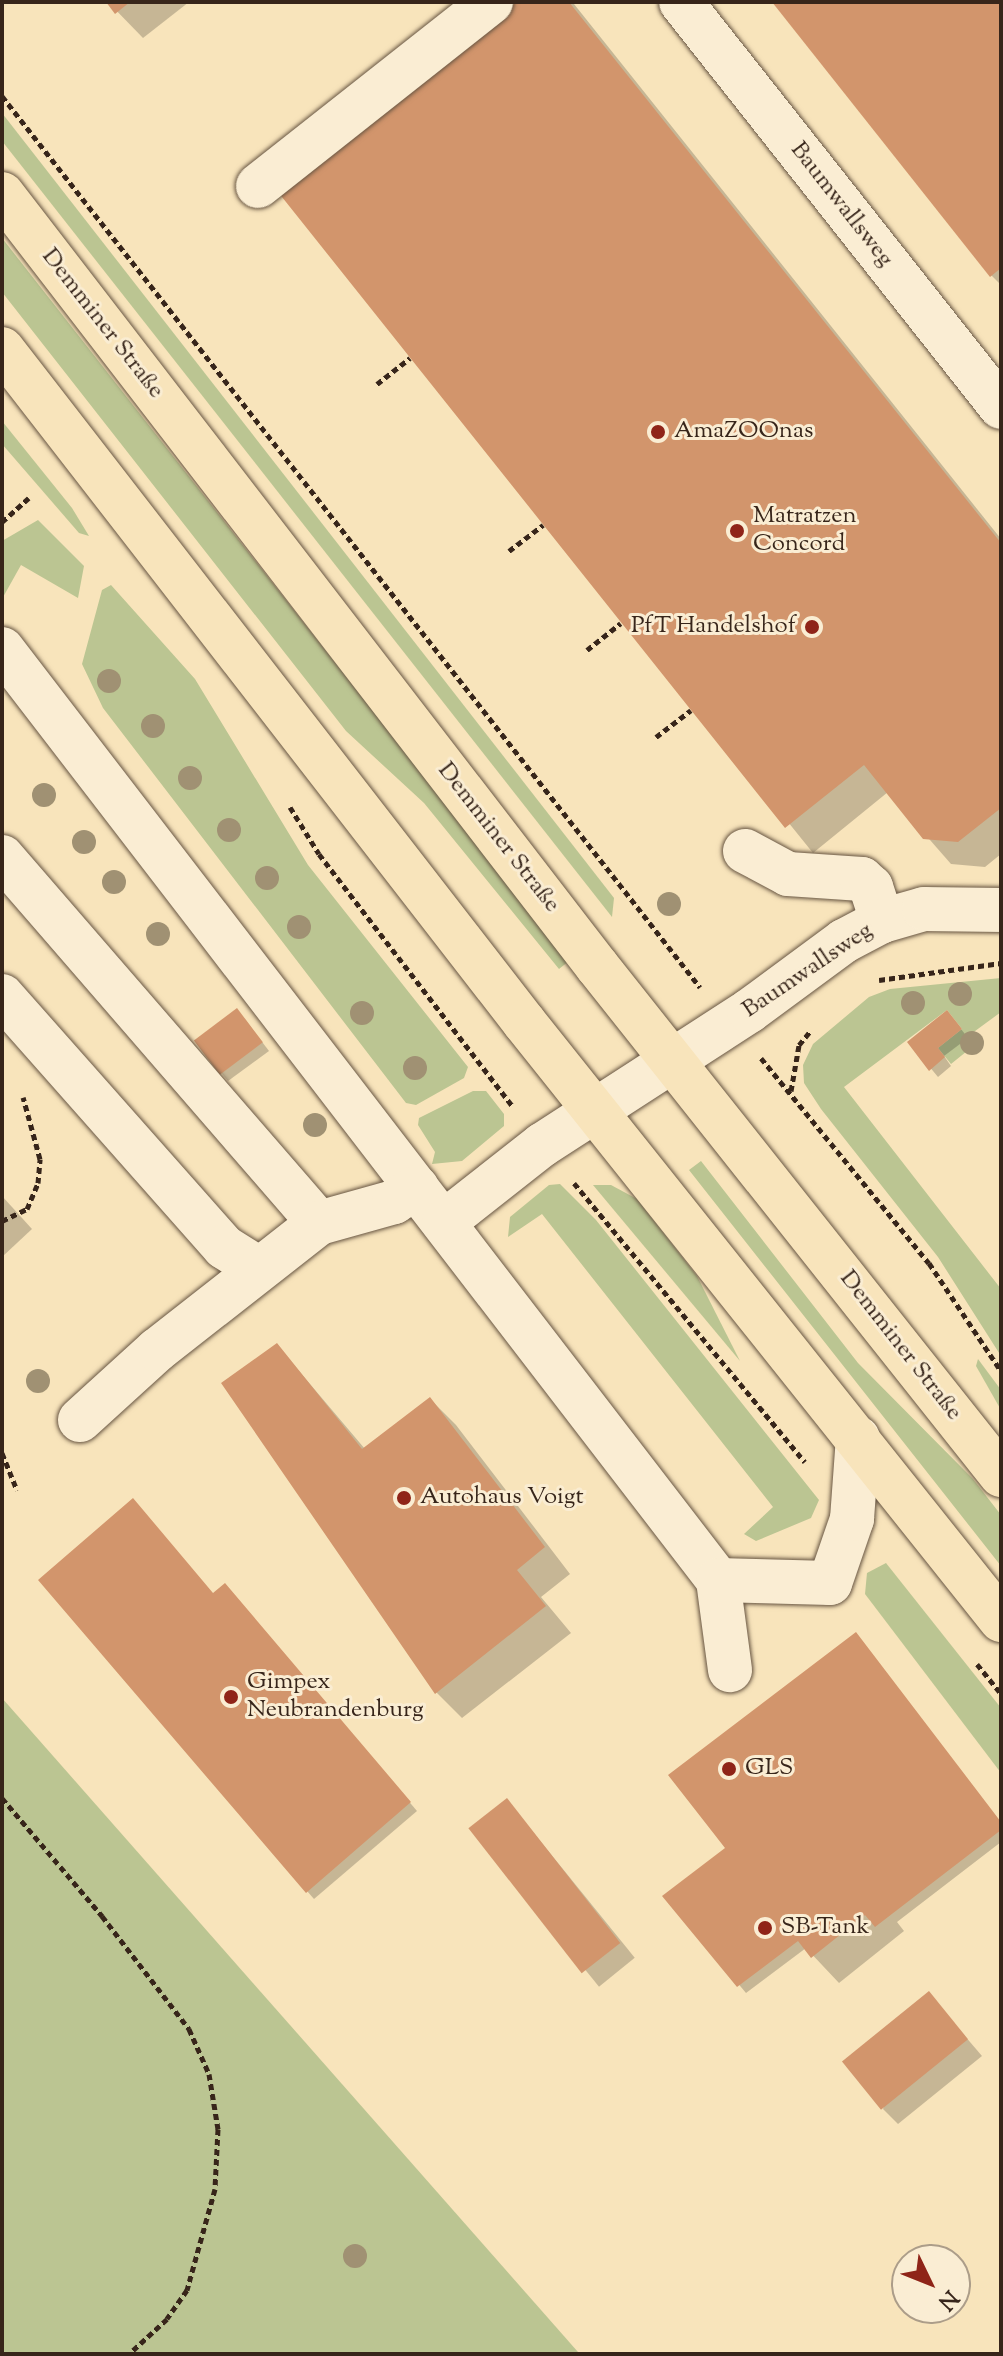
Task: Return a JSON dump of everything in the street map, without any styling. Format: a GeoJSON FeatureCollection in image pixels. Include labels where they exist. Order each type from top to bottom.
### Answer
{"type":"FeatureCollection","features":[{"type":"Feature","properties":{"kind":"main road","name":"Demminer Straße"},"geometry":{"type":"LineString","coordinates":[[2,194],[673,1060],[1001,1475]]}},
{"type":"Feature","properties":{"kind":"main road"},"geometry":{"type":"LineString","coordinates":[[2,349],[595,1110],[1001,1620]]}},
{"type":"Feature","properties":{"kind":"street"},"geometry":{"type":"LineString","coordinates":[[258,186],[491,2]]}},
{"type":"Feature","properties":{"kind":"street","name":"Baumwallsweg"},"geometry":{"type":"LineString","coordinates":[[681,2],[1001,407]]}},
{"type":"Feature","properties":{"kind":"street"},"geometry":{"type":"LineString","coordinates":[[2,649],[718,1580],[730,1670]]}},
{"type":"Feature","properties":{"kind":"street"},"geometry":{"type":"LineString","coordinates":[[745,851],[788,874],[862,879],[871,887],[882,921]]}},
{"type":"Feature","properties":{"kind":"street"},"geometry":{"type":"LineString","coordinates":[[2,857],[319,1223]]}},
{"type":"Feature","properties":{"kind":"street","name":"Baumwallsweg"},"geometry":{"type":"LineString","coordinates":[[444,1222],[525,1157],[730,1023],[844,941],[882,921],[924,909],[1001,910]]}},
{"type":"Feature","properties":{"kind":"street"},"geometry":{"type":"LineString","coordinates":[[2,996],[224,1247],[257,1268]]}},
{"type":"Feature","properties":{"kind":"street"},"geometry":{"type":"LineString","coordinates":[[80,1420],[257,1268],[319,1223],[394,1202],[417,1187]]}},
{"type":"Feature","properties":{"kind":"street"},"geometry":{"type":"LineString","coordinates":[[718,1580],[830,1583],[852,1519],[858,1438]]}},
{"type":"Feature","properties":{"kind":"path"},"geometry":{"type":"LineString","coordinates":[[2,96],[648,926],[791,1092],[929,1263],[1001,1371]]}},
{"type":"Feature","properties":{"kind":"path"},"geometry":{"type":"LineString","coordinates":[[377,384],[410,358]]}},
{"type":"Feature","properties":{"kind":"path"},"geometry":{"type":"LineString","coordinates":[[2,522],[29,498]]}},
{"type":"Feature","properties":{"kind":"path"},"geometry":{"type":"LineString","coordinates":[[509,551],[543,525]]}},
{"type":"Feature","properties":{"kind":"path"},"geometry":{"type":"LineString","coordinates":[[587,650],[621,623]]}},
{"type":"Feature","properties":{"kind":"path"},"geometry":{"type":"LineString","coordinates":[[656,737],[691,710]]}},
{"type":"Feature","properties":{"kind":"path"},"geometry":{"type":"LineString","coordinates":[[868,982],[1001,963]]}},
{"type":"Feature","properties":{"kind":"path"},"geometry":{"type":"LineString","coordinates":[[791,1092],[799,1045],[821,1021]]}},
{"type":"Feature","properties":{"kind":"path"},"geometry":{"type":"LineString","coordinates":[[2,1221],[27,1209],[38,1183],[40,1159],[20,1089]]}},
{"type":"Feature","properties":{"kind":"path"},"geometry":{"type":"LineString","coordinates":[[2,1453],[17,1490]]}},
{"type":"Feature","properties":{"kind":"path"},"geometry":{"type":"LineString","coordinates":[[2,1798],[189,2029],[209,2074],[218,2129],[215,2189],[187,2290],[167,2319],[129,2354]]}},
{"type":"Feature","properties":{"kind":"green space"},"geometry":{"type":"Polygon","coordinates":[[[2,113],[614,898],[612,917],[2,141],[2,113]]]}},
{"type":"Feature","properties":{"kind":"green space"},"geometry":{"type":"Polygon","coordinates":[[[2,238],[569,961],[559,969],[424,803],[346,731],[2,292],[2,238]]]}},
{"type":"Feature","properties":{"kind":"green space"},"geometry":{"type":"Polygon","coordinates":[[[2,421],[72,508],[89,536],[79,533],[2,444],[2,421]]]}},
{"type":"Feature","properties":{"kind":"green space"},"geometry":{"type":"Polygon","coordinates":[[[38,520],[84,566],[78,598],[21,565],[2,599],[2,541],[38,520]]]}},
{"type":"Feature","properties":{"kind":"green space"},"geometry":{"type":"Polygon","coordinates":[[[111,585],[195,679],[308,865],[468,1067],[464,1078],[416,1105],[406,1103],[103,708],[82,664],[102,590],[111,585]]]}},
{"type":"Feature","properties":{"kind":"green space"},"geometry":{"type":"Polygon","coordinates":[[[1001,978],[1001,1012],[971,1034],[977,1043],[951,1064],[938,1048],[962,1029],[947,1010],[844,1087],[1001,1289],[1001,1356],[938,1257],[821,1109],[804,1083],[803,1065],[813,1044],[869,997],[890,989],[1001,978]]]}},
{"type":"Feature","properties":{"kind":"green space"},"geometry":{"type":"Polygon","coordinates":[[[473,1091],[486,1091],[504,1114],[504,1126],[462,1161],[432,1164],[435,1152],[418,1125],[419,1118],[473,1091]]]}},
{"type":"Feature","properties":{"kind":"green space"},"geometry":{"type":"Polygon","coordinates":[[[701,1161],[858,1363],[973,1479],[1001,1515],[1001,1566],[689,1170],[701,1161]]]}},
{"type":"Feature","properties":{"kind":"green space"},"geometry":{"type":"Polygon","coordinates":[[[560,1184],[596,1220],[819,1500],[811,1518],[756,1541],[744,1534],[773,1507],[542,1214],[508,1237],[510,1217],[549,1185],[560,1184]]]}},
{"type":"Feature","properties":{"kind":"green space"},"geometry":{"type":"Polygon","coordinates":[[[593,1185],[611,1185],[637,1199],[697,1276],[740,1361],[593,1185]]]}},
{"type":"Feature","properties":{"kind":"green space"},"geometry":{"type":"Polygon","coordinates":[[[978,1359],[1001,1390],[1001,1410],[976,1366],[978,1359]]]}},
{"type":"Feature","properties":{"kind":"green space"},"geometry":{"type":"Polygon","coordinates":[[[886,1563],[1001,1708],[1001,1773],[865,1594],[867,1573],[886,1563]]]}},
{"type":"Feature","properties":{"kind":"green space"},"geometry":{"type":"Polygon","coordinates":[[[2,1698],[578,2352],[2,2354],[2,1698]]]}},
{"type":"Feature","properties":{"kind":"building"},"geometry":{"type":"Polygon","coordinates":[[[106,2],[130,2],[115,14],[106,2]]]}},
{"type":"Feature","properties":{"kind":"building"},"geometry":{"type":"Polygon","coordinates":[[[515,2],[569,2],[1001,543],[1001,808],[958,842],[923,839],[864,765],[785,828],[278,192],[515,2]]]}},
{"type":"Feature","properties":{"kind":"building"},"geometry":{"type":"Polygon","coordinates":[[[772,2],[1001,2],[1001,268],[990,277],[772,2]]]}},
{"type":"Feature","properties":{"kind":"building"},"geometry":{"type":"Polygon","coordinates":[[[237,1008],[263,1042],[220,1075],[194,1040],[237,1008]]]}},
{"type":"Feature","properties":{"kind":"building"},"geometry":{"type":"Polygon","coordinates":[[[947,1010],[962,1029],[938,1048],[945,1057],[929,1071],[907,1042],[947,1010]]]}},
{"type":"Feature","properties":{"kind":"building","name":"Autohaus Voigt"},"geometry":{"type":"Polygon","coordinates":[[[277,1343],[362,1449],[430,1397],[545,1547],[517,1570],[546,1606],[435,1694],[221,1383],[277,1343]]]}},
{"type":"Feature","properties":{"kind":"building","name":"Gimpex Neubrandenburg"},"geometry":{"type":"Polygon","coordinates":[[[133,1498],[213,1593],[225,1583],[411,1802],[306,1893],[38,1580],[133,1498]]]}},
{"type":"Feature","properties":{"kind":"building"},"geometry":{"type":"Polygon","coordinates":[[[856,1632],[1001,1822],[1001,1830],[875,1927],[865,1915],[811,1958],[798,1941],[737,1987],[662,1896],[725,1848],[668,1775],[856,1632]]]}},
{"type":"Feature","properties":{"kind":"building"},"geometry":{"type":"Polygon","coordinates":[[[507,1798],[620,1943],[582,1973],[468,1828],[507,1798]]]}},
{"type":"Feature","properties":{"kind":"building"},"geometry":{"type":"Polygon","coordinates":[[[929,1991],[968,2039],[881,2110],[842,2061],[929,1991]]]}},
{"type":"Feature","properties":{"kind":"place","name":"AmaZOOnas"},"geometry":{"type":"Point","coordinates":[658,432]}},
{"type":"Feature","properties":{"kind":"place","name":"Matratzen Concord"},"geometry":{"type":"Point","coordinates":[737,531]}},
{"type":"Feature","properties":{"kind":"place","name":"PfT Handelshof"},"geometry":{"type":"Point","coordinates":[812,627]}},
{"type":"Feature","properties":{"kind":"place","name":"Autohaus Voigt"},"geometry":{"type":"Point","coordinates":[404,1498]}},
{"type":"Feature","properties":{"kind":"place","name":"Gimpex Neubrandenburg"},"geometry":{"type":"Point","coordinates":[231,1697]}},
{"type":"Feature","properties":{"kind":"place","name":"GLS"},"geometry":{"type":"Point","coordinates":[729,1769]}},
{"type":"Feature","properties":{"kind":"place","name":"SB-Tank"},"geometry":{"type":"Point","coordinates":[765,1928]}}]}
